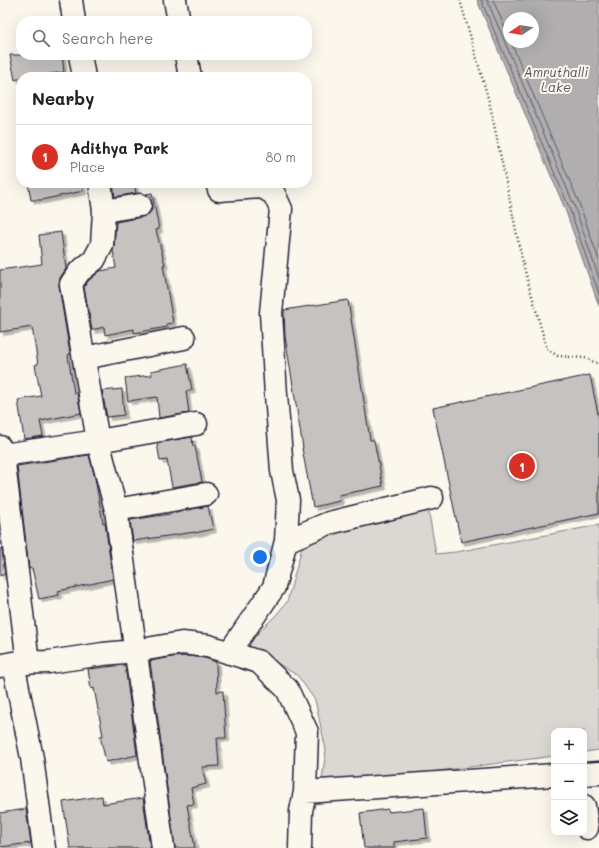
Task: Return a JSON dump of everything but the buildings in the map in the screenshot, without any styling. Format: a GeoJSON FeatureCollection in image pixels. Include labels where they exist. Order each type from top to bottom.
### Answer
{"type":"FeatureCollection","features":[{"type":"Feature","properties":{"kind":"street"},"geometry":{"type":"LineString","coordinates":[[71,0],[73,16]]}},
{"type":"Feature","properties":{"kind":"street"},"geometry":{"type":"LineString","coordinates":[[175,0],[178,16]]}},
{"type":"Feature","properties":{"kind":"street"},"geometry":{"type":"LineString","coordinates":[[81,60],[83,72]]}},
{"type":"Feature","properties":{"kind":"street"},"geometry":{"type":"LineString","coordinates":[[187,60],[189,72]]}},
{"type":"Feature","properties":{"kind":"street"},"geometry":{"type":"LineString","coordinates":[[101,188],[104,211],[102,245],[94,260],[79,272],[71,284],[98,441],[116,510],[163,848]]}},
{"type":"Feature","properties":{"kind":"street"},"geometry":{"type":"LineString","coordinates":[[264,188],[274,194],[281,209]]}},
{"type":"Feature","properties":{"kind":"street"},"geometry":{"type":"LineString","coordinates":[[229,653],[274,587],[286,541],[288,500],[282,471],[271,313],[284,188]]}},
{"type":"Feature","properties":{"kind":"street"},"geometry":{"type":"LineString","coordinates":[[104,211],[140,205]]}},
{"type":"Feature","properties":{"kind":"street"},"geometry":{"type":"LineString","coordinates":[[84,358],[184,338]]}},
{"type":"Feature","properties":{"kind":"street"},"geometry":{"type":"LineString","coordinates":[[44,848],[32,758],[14,664],[1,451],[98,441],[196,424]]}},
{"type":"Feature","properties":{"kind":"street"},"geometry":{"type":"LineString","coordinates":[[116,510],[206,494]]}},
{"type":"Feature","properties":{"kind":"street"},"geometry":{"type":"LineString","coordinates":[[286,541],[329,523],[432,498]]}},
{"type":"Feature","properties":{"kind":"street"},"geometry":{"type":"LineString","coordinates":[[14,664],[49,662],[135,651],[182,643],[208,646],[259,662],[287,689],[307,732],[305,792],[301,811],[300,848]]}},
{"type":"Feature","properties":{"kind":"street"},"geometry":{"type":"LineString","coordinates":[[587,774],[599,773]]}},
{"type":"Feature","properties":{"kind":"street"},"geometry":{"type":"LineString","coordinates":[[305,792],[551,775]]}},
{"type":"Feature","properties":{"kind":"path"},"geometry":{"type":"LineString","coordinates":[[460,0],[490,105],[523,264],[547,349],[558,356],[585,358],[599,364]]}},
{"type":"Feature","properties":{"kind":"shaded area"},"geometry":{"type":"Polygon","coordinates":[[[427,502],[436,554],[456,552],[599,525],[599,750],[587,752],[587,728],[551,728],[551,756],[377,779],[322,780],[326,750],[315,700],[298,676],[247,644],[287,602],[303,544],[427,502]]]}},
{"type":"Feature","properties":{"kind":"water","name":"Amruthalli Lake"},"geometry":{"type":"Polygon","coordinates":[[[477,0],[599,0],[599,306],[565,209],[477,0]]]}},
{"type":"Feature","properties":{"kind":"place","name":"Adithya Park"},"geometry":{"type":"Point","coordinates":[522,466]}}]}
